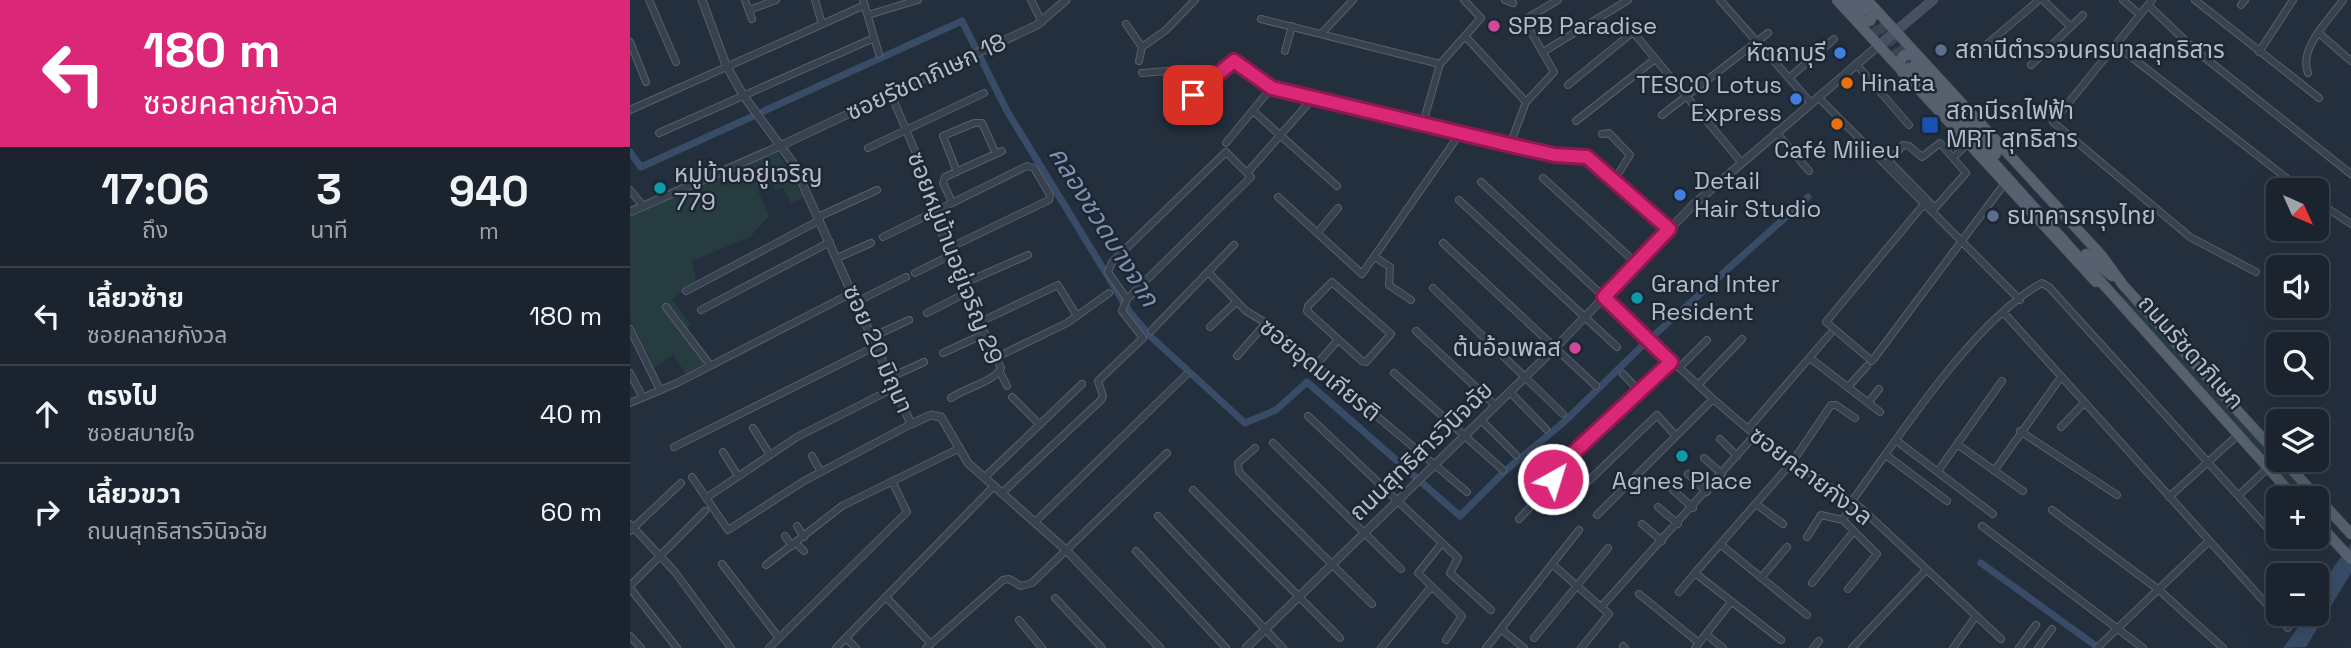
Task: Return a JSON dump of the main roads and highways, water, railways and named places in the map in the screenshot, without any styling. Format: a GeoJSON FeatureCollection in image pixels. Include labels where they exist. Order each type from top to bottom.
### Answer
{"type":"FeatureCollection","features":[{"type":"Feature","properties":{"kind":"main road","name":"ถนนรัชดาภิเษก"},"geometry":{"type":"LineString","coordinates":[[1837,0],[1864,10]]}},
{"type":"Feature","properties":{"kind":"main road","name":"ถนนรัชดาภิเษก"},"geometry":{"type":"LineString","coordinates":[[1847,0],[1896,30],[1911,65],[1968,143],[2081,269],[2112,296]]}},
{"type":"Feature","properties":{"kind":"main road","name":"ถนนรัชดาภิเษก"},"geometry":{"type":"LineString","coordinates":[[1857,0],[1864,10],[1878,46],[1911,65],[2102,256],[2123,285],[2266,442]]}},
{"type":"Feature","properties":{"kind":"main road","name":"ถนนสุทธิสารวินิจฉัย"},"geometry":{"type":"LineString","coordinates":[[1878,46],[1933,0]]}},
{"type":"Feature","properties":{"kind":"main road","name":"ถนนรัชดาภิเษก"},"geometry":{"type":"LineString","coordinates":[[1911,65],[2089,265],[2112,296],[2284,486]]}},
{"type":"Feature","properties":{"kind":"main road"},"geometry":{"type":"LineString","coordinates":[[2294,472],[2351,534]]}},
{"type":"Feature","properties":{"kind":"main road"},"geometry":{"type":"LineString","coordinates":[[2329,535],[2351,559]]}},
{"type":"Feature","properties":{"kind":"water"},"geometry":{"type":"Polygon","coordinates":[[[2351,544],[2351,573],[2329,609],[2329,576],[2351,544]]]}},
{"type":"Feature","properties":{"kind":"water"},"geometry":{"type":"Polygon","coordinates":[[[2299,626],[2319,626],[2306,647],[2283,648],[2299,626]]]}},
{"type":"Feature","properties":{"kind":"waterway","name":"คลองชวดบางจาก"},"geometry":{"type":"LineString","coordinates":[[630,152],[641,167],[962,21],[1007,111],[1129,311],[1149,335],[1245,423],[1276,410],[1307,382],[1460,516],[1505,471],[1564,422],[1642,346],[1808,197]]}},
{"type":"Feature","properties":{"kind":"waterway"},"geometry":{"type":"LineString","coordinates":[[1981,563],[2099,648]]}},
{"type":"Feature","properties":{"kind":"tunnel"},"geometry":{"type":"LineString","coordinates":[[1869,13],[1910,59]]}},
{"type":"Feature","properties":{"kind":"tunnel"},"geometry":{"type":"LineString","coordinates":[[1862,17],[1906,65]]}},
{"type":"Feature","properties":{"kind":"place","name":"SPB Paradise"},"geometry":{"type":"Point","coordinates":[1494,26]}},
{"type":"Feature","properties":{"kind":"place","name":"สถานีตำรวจนครบาลสุทธิสาร"},"geometry":{"type":"Point","coordinates":[1941,50]}},
{"type":"Feature","properties":{"kind":"place","name":"หัตถาบุรี"},"geometry":{"type":"Point","coordinates":[1840,53]}},
{"type":"Feature","properties":{"kind":"place","name":"Hinata"},"geometry":{"type":"Point","coordinates":[1847,83]}},
{"type":"Feature","properties":{"kind":"place","name":"TESCO Lotus Express"},"geometry":{"type":"Point","coordinates":[1796,99]}},
{"type":"Feature","properties":{"kind":"place","name":"Café Milieu"},"geometry":{"type":"Point","coordinates":[1837,124]}},
{"type":"Feature","properties":{"kind":"place","name":"สถานีรถไฟฟ้า MRT สุทธิสาร"},"geometry":{"type":"Point","coordinates":[1930,125]}},
{"type":"Feature","properties":{"kind":"place","name":"หมู่บ้านอยู่เจริญ 779"},"geometry":{"type":"Point","coordinates":[660,188]}},
{"type":"Feature","properties":{"kind":"place","name":"Detail Hair Studio"},"geometry":{"type":"Point","coordinates":[1680,195]}},
{"type":"Feature","properties":{"kind":"place","name":"ธนาคารกรุงไทย"},"geometry":{"type":"Point","coordinates":[1993,216]}},
{"type":"Feature","properties":{"kind":"place","name":"Grand Inter Resident"},"geometry":{"type":"Point","coordinates":[1637,298]}},
{"type":"Feature","properties":{"kind":"place","name":"ต้นอ้อเพลส"},"geometry":{"type":"Point","coordinates":[1575,348]}},
{"type":"Feature","properties":{"kind":"place","name":"Agnes Place"},"geometry":{"type":"Point","coordinates":[1682,456]}}]}
